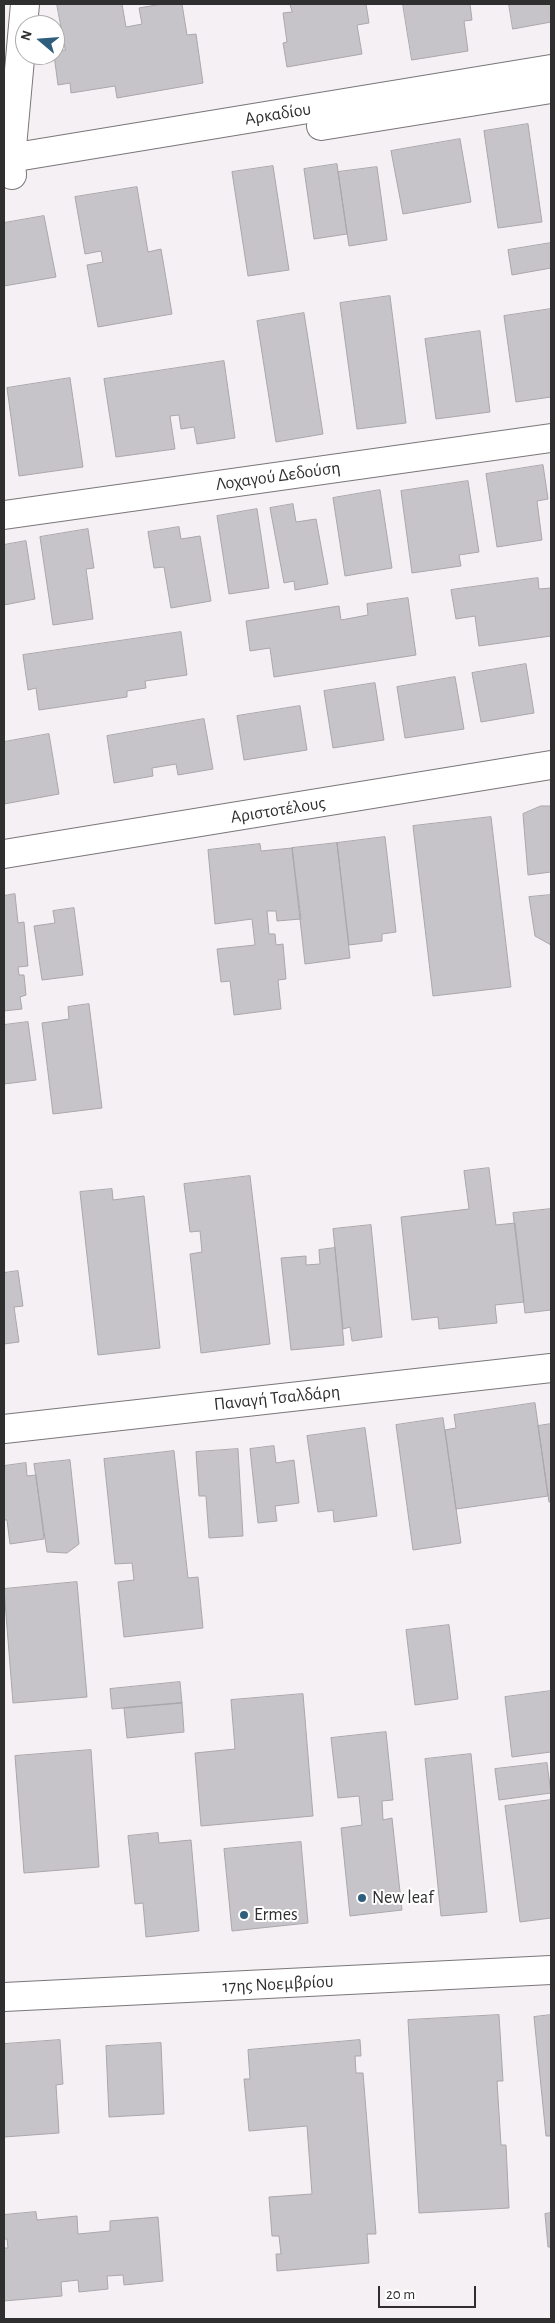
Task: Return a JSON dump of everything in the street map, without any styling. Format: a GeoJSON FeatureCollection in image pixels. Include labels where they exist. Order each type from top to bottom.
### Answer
{"type":"FeatureCollection","features":[{"type":"Feature","properties":{"kind":"street"},"geometry":{"type":"LineString","coordinates":[[8,167],[25,4]]}},
{"type":"Feature","properties":{"kind":"street","name":"Αρκαδίου"},"geometry":{"type":"LineString","coordinates":[[8,167],[551,69]]}},
{"type":"Feature","properties":{"kind":"street","name":"Αρκαδίου"},"geometry":{"type":"LineString","coordinates":[[8,167],[551,89]]}},
{"type":"Feature","properties":{"kind":"street","name":"Λοχαγού Δεδούση"},"geometry":{"type":"LineString","coordinates":[[4,515],[551,438]]}},
{"type":"Feature","properties":{"kind":"street","name":"Αριστοτέλους"},"geometry":{"type":"LineString","coordinates":[[4,854],[551,765]]}},
{"type":"Feature","properties":{"kind":"street","name":"Παναγή Τσαλδάρη"},"geometry":{"type":"LineString","coordinates":[[4,1429],[551,1368]]}},
{"type":"Feature","properties":{"kind":"street","name":"17ης Νοεμβρίου"},"geometry":{"type":"LineString","coordinates":[[4,1997],[551,1970]]}},
{"type":"Feature","properties":{"kind":"building"},"geometry":{"type":"Polygon","coordinates":[[[57,4],[122,4],[126,27],[142,24],[139,8],[162,4],[182,4],[187,35],[196,34],[203,83],[117,98],[115,86],[71,93],[70,83],[58,85],[55,65],[65,65],[65,15],[59,15],[57,4]]]}},
{"type":"Feature","properties":{"kind":"building"},"geometry":{"type":"Polygon","coordinates":[[[290,4],[366,4],[369,23],[357,25],[362,54],[287,67],[283,43],[287,42],[283,13],[292,12],[290,4]]]}},
{"type":"Feature","properties":{"kind":"building"},"geometry":{"type":"Polygon","coordinates":[[[403,4],[470,4],[472,20],[464,21],[468,51],[412,60],[403,4]]]}},
{"type":"Feature","properties":{"kind":"building"},"geometry":{"type":"Polygon","coordinates":[[[509,4],[551,4],[551,22],[513,29],[509,4]]]}},
{"type":"Feature","properties":{"kind":"building"},"geometry":{"type":"Polygon","coordinates":[[[528,124],[542,222],[498,228],[484,131],[528,124]]]}},
{"type":"Feature","properties":{"kind":"building"},"geometry":{"type":"Polygon","coordinates":[[[460,139],[471,202],[403,214],[391,151],[460,139]]]}},
{"type":"Feature","properties":{"kind":"building"},"geometry":{"type":"Polygon","coordinates":[[[337,164],[347,234],[314,239],[304,169],[337,164]]]}},
{"type":"Feature","properties":{"kind":"building"},"geometry":{"type":"Polygon","coordinates":[[[273,166],[289,270],[248,276],[232,172],[273,166]]]}},
{"type":"Feature","properties":{"kind":"building"},"geometry":{"type":"Polygon","coordinates":[[[377,167],[387,240],[349,246],[338,172],[377,167]]]}},
{"type":"Feature","properties":{"kind":"building"},"geometry":{"type":"Polygon","coordinates":[[[137,187],[148,252],[161,249],[172,314],[98,327],[87,265],[103,262],[101,251],[85,254],[75,197],[137,187]]]}},
{"type":"Feature","properties":{"kind":"building"},"geometry":{"type":"Polygon","coordinates":[[[44,216],[56,277],[4,286],[4,223],[44,216]]]}},
{"type":"Feature","properties":{"kind":"building"},"geometry":{"type":"Polygon","coordinates":[[[551,243],[551,268],[512,275],[508,250],[551,243]]]}},
{"type":"Feature","properties":{"kind":"building"},"geometry":{"type":"Polygon","coordinates":[[[390,296],[406,423],[357,429],[340,303],[390,296]]]}},
{"type":"Feature","properties":{"kind":"building"},"geometry":{"type":"Polygon","coordinates":[[[551,309],[551,397],[516,402],[504,316],[551,309]]]}},
{"type":"Feature","properties":{"kind":"building"},"geometry":{"type":"Polygon","coordinates":[[[304,313],[323,434],[276,442],[257,321],[304,313]]]}},
{"type":"Feature","properties":{"kind":"building"},"geometry":{"type":"Polygon","coordinates":[[[480,331],[490,412],[436,419],[425,339],[480,331]]]}},
{"type":"Feature","properties":{"kind":"building"},"geometry":{"type":"Polygon","coordinates":[[[224,361],[235,438],[197,444],[194,427],[181,429],[179,415],[170,416],[175,449],[116,457],[104,379],[224,361]]]}},
{"type":"Feature","properties":{"kind":"building"},"geometry":{"type":"Polygon","coordinates":[[[70,378],[83,467],[19,476],[7,388],[70,378]]]}},
{"type":"Feature","properties":{"kind":"building"},"geometry":{"type":"Polygon","coordinates":[[[543,465],[548,499],[537,501],[542,540],[497,547],[486,474],[543,465]]]}},
{"type":"Feature","properties":{"kind":"building"},"geometry":{"type":"Polygon","coordinates":[[[468,481],[479,552],[459,555],[461,566],[412,573],[401,491],[468,481]]]}},
{"type":"Feature","properties":{"kind":"building"},"geometry":{"type":"Polygon","coordinates":[[[380,490],[392,568],[345,576],[333,498],[380,490]]]}},
{"type":"Feature","properties":{"kind":"building"},"geometry":{"type":"Polygon","coordinates":[[[293,504],[296,522],[316,519],[328,584],[295,590],[294,581],[284,583],[270,508],[293,504]]]}},
{"type":"Feature","properties":{"kind":"building"},"geometry":{"type":"Polygon","coordinates":[[[257,509],[269,588],[229,594],[217,516],[257,509]]]}},
{"type":"Feature","properties":{"kind":"building"},"geometry":{"type":"Polygon","coordinates":[[[179,527],[181,539],[200,536],[211,601],[171,608],[164,567],[154,568],[148,532],[179,527]]]}},
{"type":"Feature","properties":{"kind":"building"},"geometry":{"type":"Polygon","coordinates":[[[88,529],[94,568],[86,569],[93,619],[53,625],[40,537],[88,529]]]}},
{"type":"Feature","properties":{"kind":"building"},"geometry":{"type":"Polygon","coordinates":[[[26,541],[35,599],[4,605],[4,545],[26,541]]]}},
{"type":"Feature","properties":{"kind":"building"},"geometry":{"type":"Polygon","coordinates":[[[538,578],[539,589],[551,588],[551,636],[479,646],[475,616],[456,619],[451,590],[538,578]]]}},
{"type":"Feature","properties":{"kind":"building"},"geometry":{"type":"Polygon","coordinates":[[[408,598],[416,655],[274,677],[270,648],[250,651],[246,621],[339,606],[341,620],[368,615],[367,604],[408,598]]]}},
{"type":"Feature","properties":{"kind":"building"},"geometry":{"type":"Polygon","coordinates":[[[181,632],[187,675],[145,681],[146,688],[127,691],[127,697],[39,710],[36,688],[28,690],[23,655],[181,632]]]}},
{"type":"Feature","properties":{"kind":"building"},"geometry":{"type":"Polygon","coordinates":[[[526,664],[534,713],[481,722],[472,673],[526,664]]]}},
{"type":"Feature","properties":{"kind":"building"},"geometry":{"type":"Polygon","coordinates":[[[455,677],[464,729],[405,738],[397,687],[455,677]]]}},
{"type":"Feature","properties":{"kind":"building"},"geometry":{"type":"Polygon","coordinates":[[[375,683],[384,740],[333,748],[324,691],[375,683]]]}},
{"type":"Feature","properties":{"kind":"building"},"geometry":{"type":"Polygon","coordinates":[[[300,706],[307,750],[244,760],[237,716],[300,706]]]}},
{"type":"Feature","properties":{"kind":"building"},"geometry":{"type":"Polygon","coordinates":[[[204,719],[213,769],[178,775],[176,764],[152,768],[153,776],[114,783],[107,736],[204,719]]]}},
{"type":"Feature","properties":{"kind":"building"},"geometry":{"type":"Polygon","coordinates":[[[49,734],[59,794],[4,804],[4,742],[49,734]]]}},
{"type":"Feature","properties":{"kind":"building"},"geometry":{"type":"Polygon","coordinates":[[[541,806],[551,806],[551,872],[528,875],[523,814],[541,806]]]}},
{"type":"Feature","properties":{"kind":"building"},"geometry":{"type":"Polygon","coordinates":[[[491,817],[511,987],[433,996],[413,826],[491,817]]]}},
{"type":"Feature","properties":{"kind":"building"},"geometry":{"type":"Polygon","coordinates":[[[385,837],[396,932],[382,934],[382,941],[349,945],[337,843],[385,837]]]}},
{"type":"Feature","properties":{"kind":"building"},"geometry":{"type":"Polygon","coordinates":[[[337,843],[350,958],[305,964],[292,848],[337,843]]]}},
{"type":"Feature","properties":{"kind":"building"},"geometry":{"type":"Polygon","coordinates":[[[260,844],[261,851],[292,848],[301,919],[277,921],[276,911],[267,911],[269,934],[275,934],[276,945],[283,944],[286,979],[278,980],[281,1009],[234,1015],[230,981],[221,982],[217,949],[255,945],[252,919],[215,924],[208,850],[260,844]]]}},
{"type":"Feature","properties":{"kind":"building"},"geometry":{"type":"Polygon","coordinates":[[[15,894],[18,923],[24,922],[28,966],[18,967],[19,975],[24,975],[26,995],[20,997],[22,1009],[4,1011],[4,896],[15,894]]]}},
{"type":"Feature","properties":{"kind":"building"},"geometry":{"type":"Polygon","coordinates":[[[551,895],[551,945],[535,936],[529,897],[551,895]]]}},
{"type":"Feature","properties":{"kind":"building"},"geometry":{"type":"Polygon","coordinates":[[[74,908],[83,975],[42,980],[34,926],[55,923],[53,911],[74,908]]]}},
{"type":"Feature","properties":{"kind":"building"},"geometry":{"type":"Polygon","coordinates":[[[89,1004],[102,1108],[53,1114],[42,1023],[69,1019],[68,1007],[89,1004]]]}},
{"type":"Feature","properties":{"kind":"building"},"geometry":{"type":"Polygon","coordinates":[[[28,1022],[36,1080],[4,1084],[4,1025],[28,1022]]]}},
{"type":"Feature","properties":{"kind":"building"},"geometry":{"type":"Polygon","coordinates":[[[489,1168],[496,1225],[515,1223],[524,1302],[495,1305],[497,1323],[439,1329],[438,1317],[412,1320],[401,1217],[469,1209],[464,1171],[489,1168]]]}},
{"type":"Feature","properties":{"kind":"building"},"geometry":{"type":"Polygon","coordinates":[[[250,1176],[270,1344],[201,1353],[190,1254],[202,1252],[200,1231],[190,1232],[184,1184],[250,1176]]]}},
{"type":"Feature","properties":{"kind":"building"},"geometry":{"type":"Polygon","coordinates":[[[112,1189],[113,1200],[144,1196],[160,1348],[98,1355],[80,1192],[112,1189]]]}},
{"type":"Feature","properties":{"kind":"building"},"geometry":{"type":"Polygon","coordinates":[[[551,1209],[551,1310],[525,1313],[513,1213],[551,1209]]]}},
{"type":"Feature","properties":{"kind":"building"},"geometry":{"type":"Polygon","coordinates":[[[371,1225],[382,1337],[352,1341],[350,1327],[343,1329],[333,1229],[371,1225]]]}},
{"type":"Feature","properties":{"kind":"building"},"geometry":{"type":"Polygon","coordinates":[[[335,1248],[344,1345],[291,1350],[281,1258],[306,1256],[306,1265],[320,1264],[319,1250],[335,1248]]]}},
{"type":"Feature","properties":{"kind":"building"},"geometry":{"type":"Polygon","coordinates":[[[18,1271],[23,1306],[14,1307],[19,1342],[4,1344],[4,1273],[18,1271]]]}},
{"type":"Feature","properties":{"kind":"building"},"geometry":{"type":"Polygon","coordinates":[[[535,1403],[548,1496],[456,1509],[445,1430],[456,1428],[454,1415],[535,1403]]]}},
{"type":"Feature","properties":{"kind":"building"},"geometry":{"type":"Polygon","coordinates":[[[443,1418],[461,1543],[413,1550],[396,1425],[443,1418]]]}},
{"type":"Feature","properties":{"kind":"building"},"geometry":{"type":"Polygon","coordinates":[[[551,1424],[551,1502],[549,1502],[538,1426],[551,1424]]]}},
{"type":"Feature","properties":{"kind":"building"},"geometry":{"type":"Polygon","coordinates":[[[365,1428],[377,1516],[334,1522],[333,1510],[318,1512],[307,1436],[365,1428]]]}},
{"type":"Feature","properties":{"kind":"building"},"geometry":{"type":"Polygon","coordinates":[[[274,1446],[276,1463],[294,1460],[299,1503],[275,1506],[277,1521],[258,1523],[250,1449],[274,1446]]]}},
{"type":"Feature","properties":{"kind":"building"},"geometry":{"type":"Polygon","coordinates":[[[238,1449],[243,1536],[209,1538],[206,1496],[199,1496],[196,1452],[238,1449]]]}},
{"type":"Feature","properties":{"kind":"building"},"geometry":{"type":"Polygon","coordinates":[[[174,1451],[188,1578],[198,1577],[203,1628],[124,1637],[118,1582],[134,1580],[132,1563],[115,1564],[104,1459],[174,1451]]]}},
{"type":"Feature","properties":{"kind":"building"},"geometry":{"type":"Polygon","coordinates":[[[70,1460],[79,1544],[67,1553],[47,1552],[34,1464],[70,1460]]]}},
{"type":"Feature","properties":{"kind":"building"},"geometry":{"type":"Polygon","coordinates":[[[26,1463],[27,1476],[36,1475],[44,1539],[10,1544],[7,1520],[4,1520],[4,1466],[26,1463]]]}},
{"type":"Feature","properties":{"kind":"building"},"geometry":{"type":"Polygon","coordinates":[[[77,1582],[87,1697],[13,1703],[4,1589],[77,1582]]]}},
{"type":"Feature","properties":{"kind":"building"},"geometry":{"type":"Polygon","coordinates":[[[449,1625],[458,1699],[415,1705],[406,1630],[449,1625]]]}},
{"type":"Feature","properties":{"kind":"building"},"geometry":{"type":"Polygon","coordinates":[[[180,1682],[182,1703],[112,1709],[110,1689],[180,1682]]]}},
{"type":"Feature","properties":{"kind":"building"},"geometry":{"type":"Polygon","coordinates":[[[551,1691],[551,1752],[512,1757],[505,1697],[551,1691]]]}},
{"type":"Feature","properties":{"kind":"building"},"geometry":{"type":"Polygon","coordinates":[[[303,1694],[313,1816],[201,1826],[195,1753],[235,1749],[231,1700],[303,1694]]]}},
{"type":"Feature","properties":{"kind":"building"},"geometry":{"type":"Polygon","coordinates":[[[182,1703],[184,1732],[127,1738],[124,1708],[182,1703]]]}},
{"type":"Feature","properties":{"kind":"building"},"geometry":{"type":"Polygon","coordinates":[[[386,1732],[393,1800],[382,1801],[383,1820],[392,1818],[402,1910],[350,1916],[341,1828],[362,1825],[359,1796],[338,1798],[331,1738],[386,1732]]]}},
{"type":"Feature","properties":{"kind":"building"},"geometry":{"type":"Polygon","coordinates":[[[91,1750],[99,1867],[24,1873],[15,1756],[91,1750]]]}},
{"type":"Feature","properties":{"kind":"building"},"geometry":{"type":"Polygon","coordinates":[[[471,1754],[487,1912],[441,1916],[425,1759],[471,1754]]]}},
{"type":"Feature","properties":{"kind":"building"},"geometry":{"type":"Polygon","coordinates":[[[547,1763],[551,1793],[499,1800],[495,1769],[547,1763]]]}},
{"type":"Feature","properties":{"kind":"building"},"geometry":{"type":"Polygon","coordinates":[[[551,1800],[551,1918],[520,1922],[505,1806],[551,1800]]]}},
{"type":"Feature","properties":{"kind":"building"},"geometry":{"type":"Polygon","coordinates":[[[158,1833],[159,1843],[191,1840],[199,1931],[146,1937],[143,1903],[135,1904],[128,1836],[158,1833]]]}},
{"type":"Feature","properties":{"kind":"building"},"geometry":{"type":"Polygon","coordinates":[[[301,1842],[308,1923],[232,1931],[224,1849],[301,1842]]]}},
{"type":"Feature","properties":{"kind":"building"},"geometry":{"type":"Polygon","coordinates":[[[499,2015],[503,2081],[497,2081],[501,2145],[506,2145],[509,2208],[419,2213],[408,2020],[499,2015]]]}},
{"type":"Feature","properties":{"kind":"building"},"geometry":{"type":"Polygon","coordinates":[[[551,2015],[551,2136],[546,2136],[534,2017],[551,2015]]]}},
{"type":"Feature","properties":{"kind":"building"},"geometry":{"type":"Polygon","coordinates":[[[60,2040],[63,2084],[56,2085],[59,2133],[4,2137],[4,2044],[60,2040]]]}},
{"type":"Feature","properties":{"kind":"building"},"geometry":{"type":"Polygon","coordinates":[[[360,2040],[361,2056],[355,2056],[356,2073],[363,2073],[376,2234],[367,2234],[369,2263],[277,2271],[276,2254],[281,2254],[279,2236],[272,2236],[269,2197],[312,2194],[307,2126],[249,2131],[244,2079],[250,2079],[248,2050],[360,2040]]]}},
{"type":"Feature","properties":{"kind":"building"},"geometry":{"type":"Polygon","coordinates":[[[161,2043],[164,2114],[109,2117],[106,2046],[161,2043]]]}},
{"type":"Feature","properties":{"kind":"building"},"geometry":{"type":"Polygon","coordinates":[[[36,2212],[37,2220],[77,2216],[78,2234],[110,2231],[110,2221],[158,2217],[163,2281],[124,2285],[123,2275],[107,2276],[108,2289],[79,2292],[78,2280],[61,2282],[62,2296],[4,2301],[4,2248],[8,2248],[7,2239],[4,2239],[4,2215],[36,2212]]]}},
{"type":"Feature","properties":{"kind":"building"},"geometry":{"type":"Polygon","coordinates":[[[551,2213],[551,2247],[548,2247],[545,2214],[551,2213]]]}},
{"type":"Feature","properties":{"kind":"place","name":"New leaf"},"geometry":{"type":"Point","coordinates":[362,1898]}},
{"type":"Feature","properties":{"kind":"place","name":"Ermes"},"geometry":{"type":"Point","coordinates":[244,1915]}}]}
